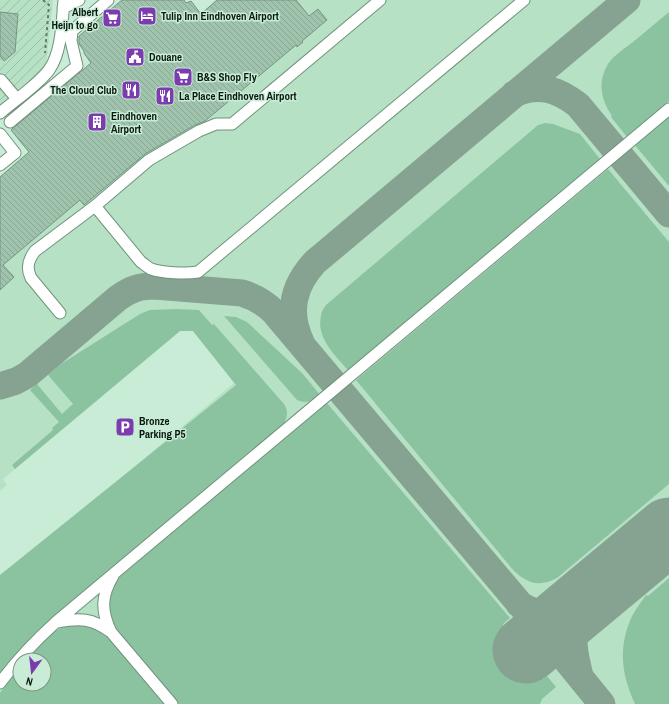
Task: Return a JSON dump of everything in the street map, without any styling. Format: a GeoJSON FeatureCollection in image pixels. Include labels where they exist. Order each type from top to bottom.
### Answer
{"type":"FeatureCollection","features":[{"type":"Feature","properties":{"kind":"street"},"geometry":{"type":"LineString","coordinates":[[0,113],[47,73],[53,63],[60,43],[62,2],[79,0]]}},
{"type":"Feature","properties":{"kind":"street"},"geometry":{"type":"LineString","coordinates":[[10,122],[77,66],[71,41],[72,31],[108,0]]}},
{"type":"Feature","properties":{"kind":"street"},"geometry":{"type":"LineString","coordinates":[[60,313],[31,278],[28,268],[30,257],[36,251],[95,206],[149,160],[199,131],[216,124],[232,124],[380,0]]}},
{"type":"Feature","properties":{"kind":"street"},"geometry":{"type":"LineString","coordinates":[[95,206],[141,262],[149,268],[159,271],[190,273],[198,272],[524,0]]}},
{"type":"Feature","properties":{"kind":"street"},"geometry":{"type":"LineString","coordinates":[[1,80],[17,99]]}},
{"type":"Feature","properties":{"kind":"street"},"geometry":{"type":"LineString","coordinates":[[0,683],[10,669],[56,622],[669,109]]}},
{"type":"Feature","properties":{"kind":"street"},"geometry":{"type":"LineString","coordinates":[[0,134],[15,153],[0,165]]}},
{"type":"Feature","properties":{"kind":"street"},"geometry":{"type":"LineString","coordinates":[[111,632],[105,619],[103,602],[107,586],[117,571]]}},
{"type":"Feature","properties":{"kind":"street"},"geometry":{"type":"LineString","coordinates":[[56,622],[87,620],[100,624],[111,632],[172,704]]}},
{"type":"Feature","properties":{"kind":"path"},"geometry":{"type":"LineString","coordinates":[[43,0],[49,5],[45,60]]}},
{"type":"Feature","properties":{"kind":"shaded area"},"geometry":{"type":"Polygon","coordinates":[[[0,0],[53,0],[46,66],[0,109],[0,0]]]}},
{"type":"Feature","properties":{"kind":"shaded area","name":"Eindhoven Airport"},"geometry":{"type":"Polygon","coordinates":[[[122,0],[184,0],[187,3],[193,3],[197,16],[217,0],[669,0],[669,704],[0,704],[0,580],[234,383],[193,331],[180,331],[3,479],[7,485],[0,491],[0,290],[14,277],[0,261],[29,152],[11,130],[93,62],[84,55],[84,51],[75,39],[122,0]]]}},
{"type":"Feature","properties":{"kind":"shaded area"},"geometry":{"type":"Polygon","coordinates":[[[669,12],[669,101],[627,137],[611,117],[612,116],[605,104],[602,91],[602,77],[608,64],[616,55],[669,12]]]}},
{"type":"Feature","properties":{"kind":"shaded area"},"geometry":{"type":"Polygon","coordinates":[[[669,115],[669,186],[634,144],[669,115]]]}},
{"type":"Feature","properties":{"kind":"shaded area"},"geometry":{"type":"Polygon","coordinates":[[[545,123],[553,124],[580,134],[600,159],[348,370],[332,352],[321,332],[321,315],[326,305],[538,125],[545,123]]]}},
{"type":"Feature","properties":{"kind":"shaded area"},"geometry":{"type":"Polygon","coordinates":[[[608,169],[669,242],[669,484],[557,578],[545,583],[534,583],[524,579],[514,571],[356,380],[608,169]]]}},
{"type":"Feature","properties":{"kind":"shaded area"},"geometry":{"type":"Polygon","coordinates":[[[150,310],[199,310],[212,325],[214,324],[284,404],[287,412],[283,425],[31,652],[12,652],[12,669],[0,680],[0,575],[236,385],[193,331],[180,331],[15,469],[12,465],[53,430],[52,428],[59,422],[30,390],[37,384],[62,414],[73,404],[48,375],[61,364],[140,314],[150,310]]]}},
{"type":"Feature","properties":{"kind":"shaded area"},"geometry":{"type":"Polygon","coordinates":[[[224,316],[236,317],[247,322],[303,374],[320,395],[309,401],[304,402],[297,400],[224,316]]]}},
{"type":"Feature","properties":{"kind":"shaded area"},"geometry":{"type":"Polygon","coordinates":[[[326,402],[510,618],[503,624],[504,626],[501,629],[543,679],[547,676],[556,687],[542,699],[540,704],[178,704],[117,630],[109,610],[109,599],[112,588],[120,575],[326,402]]]}},
{"type":"Feature","properties":{"kind":"shaded area"},"geometry":{"type":"Polygon","coordinates":[[[669,578],[669,704],[635,704],[630,693],[624,671],[623,660],[623,650],[628,627],[632,616],[646,595],[648,596],[669,578]]]}},
{"type":"Feature","properties":{"kind":"shaded area"},"geometry":{"type":"Polygon","coordinates":[[[73,624],[90,626],[105,634],[166,704],[0,704],[0,693],[12,676],[12,692],[52,692],[52,652],[32,652],[52,633],[65,626],[73,624]]]}},
{"type":"Feature","properties":{"kind":"building","name":"Eindhoven Airport"},"geometry":{"type":"Polygon","coordinates":[[[122,0],[184,0],[186,3],[191,1],[201,14],[217,0],[296,0],[309,16],[318,9],[327,20],[297,47],[296,45],[205,121],[195,125],[145,154],[84,205],[80,200],[3,265],[14,277],[0,290],[0,177],[29,152],[11,130],[91,63],[79,44],[79,36],[122,0]]]}},
{"type":"Feature","properties":{"kind":"building"},"geometry":{"type":"Polygon","coordinates":[[[0,12],[18,14],[15,52],[4,61],[0,56],[0,12]]]}},
{"type":"Feature","properties":{"kind":"taxiway"},"geometry":{"type":"LineString","coordinates":[[301,342],[294,320],[294,300],[302,280],[315,262],[627,0]]}},
{"type":"Feature","properties":{"kind":"taxiway"},"geometry":{"type":"LineString","coordinates":[[514,94],[532,89],[548,89],[563,95],[578,105],[669,214]]}},
{"type":"Feature","properties":{"kind":"taxiway"},"geometry":{"type":"LineString","coordinates":[[0,386],[16,381],[27,375],[118,298],[135,289],[155,286],[242,293],[255,298],[267,305],[274,312],[545,634],[602,704]]}},
{"type":"Feature","properties":{"kind":"taxiway"},"geometry":{"type":"LineString","coordinates":[[519,604],[540,614],[549,615],[565,612],[592,596],[580,614],[576,624],[574,646],[580,676]]}},
{"type":"Feature","properties":{"kind":"runway"},"geometry":{"type":"LineString","coordinates":[[526,650],[669,531]]}},
{"type":"Feature","properties":{"kind":"place","name":"Tulip Inn Eindhoven Airport"},"geometry":{"type":"Point","coordinates":[147,16]}},
{"type":"Feature","properties":{"kind":"place","name":"Albert Heijn to go"},"geometry":{"type":"Point","coordinates":[112,18]}},
{"type":"Feature","properties":{"kind":"place","name":"Douane"},"geometry":{"type":"Point","coordinates":[135,57]}},
{"type":"Feature","properties":{"kind":"place","name":"B&S Shop Fly"},"geometry":{"type":"Point","coordinates":[183,77]}},
{"type":"Feature","properties":{"kind":"place","name":"The Cloud Club"},"geometry":{"type":"Point","coordinates":[131,90]}},
{"type":"Feature","properties":{"kind":"place","name":"La Place Eindhoven Airport"},"geometry":{"type":"Point","coordinates":[165,96]}},
{"type":"Feature","properties":{"kind":"place","name":"Eindhoven Airport"},"geometry":{"type":"Point","coordinates":[97,122]}},
{"type":"Feature","properties":{"kind":"place","name":"Bronze Parking P5"},"geometry":{"type":"Point","coordinates":[125,427]}}]}
